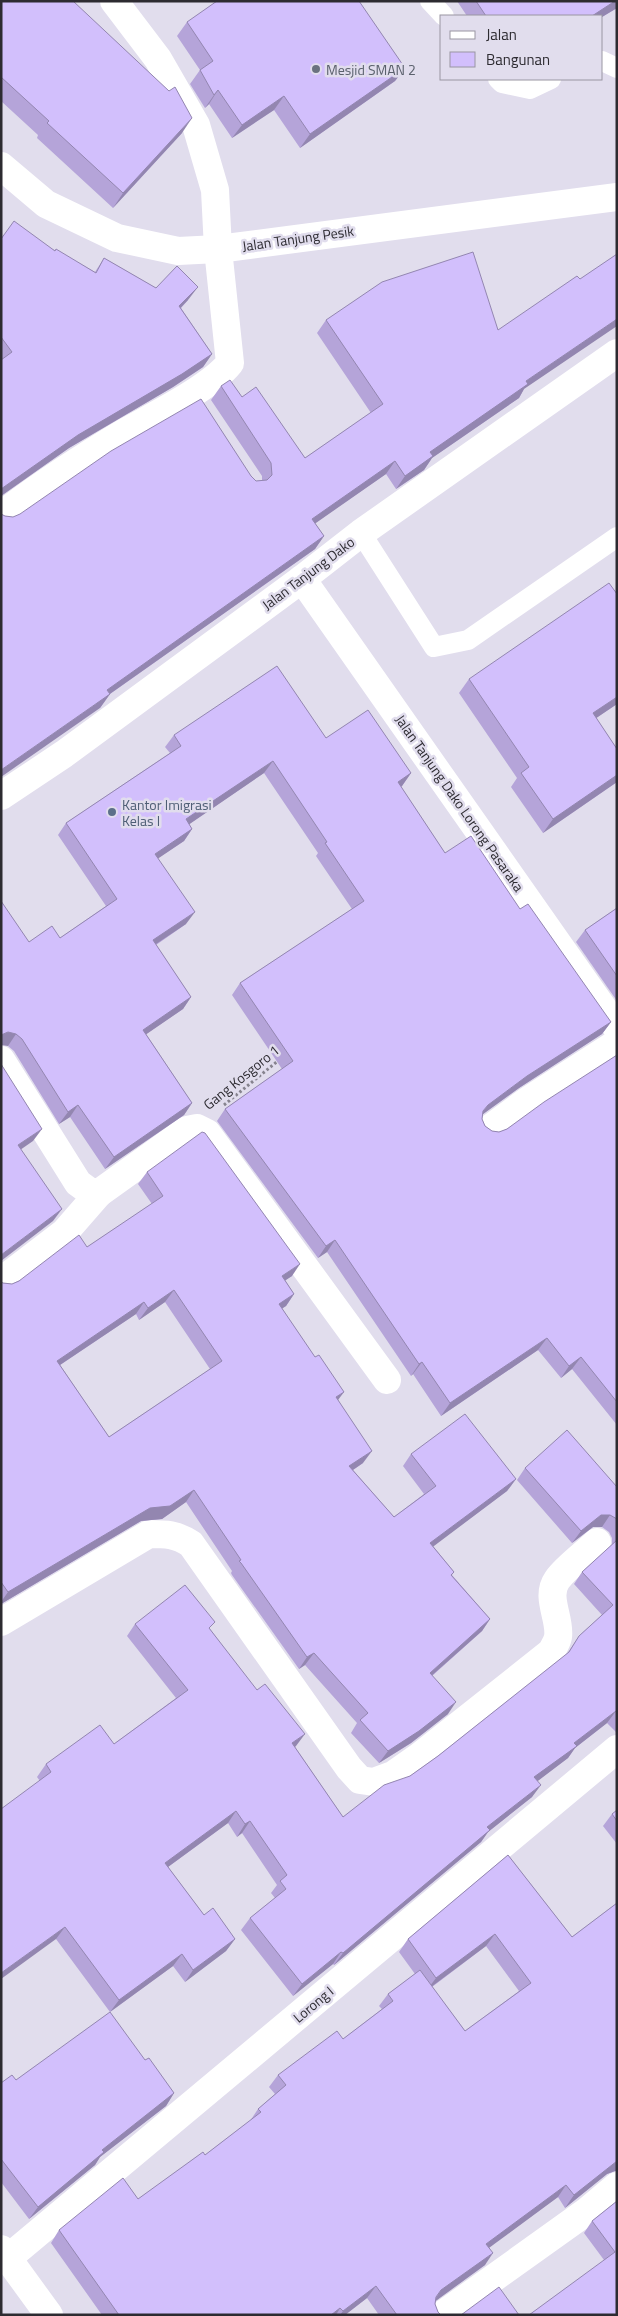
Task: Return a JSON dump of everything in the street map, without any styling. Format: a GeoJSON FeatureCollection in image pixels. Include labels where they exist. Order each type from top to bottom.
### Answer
{"type":"FeatureCollection","features":[{"type":"Feature","properties":{"kind":"street"},"geometry":{"type":"LineString","coordinates":[[1,515],[122,434],[198,400],[230,363],[218,249],[215,190],[196,125],[158,59],[114,1]]}},
{"type":"Feature","properties":{"kind":"street","name":"Jalan Tanjung Pesik"},"geometry":{"type":"LineString","coordinates":[[1,166],[46,204],[117,238],[178,251],[218,249],[617,197]]}},
{"type":"Feature","properties":{"kind":"street","name":"Jalan Tanjung Dako"},"geometry":{"type":"LineString","coordinates":[[1,796],[64,754],[302,579],[361,533],[617,353]]}},
{"type":"Feature","properties":{"kind":"street","name":"Jalan Tanjung Dako Lorong Pasaraka"},"geometry":{"type":"LineString","coordinates":[[302,579],[617,1028]]}},
{"type":"Feature","properties":{"kind":"street"},"geometry":{"type":"LineString","coordinates":[[489,1129],[527,1101],[617,1043]]}},
{"type":"Feature","properties":{"kind":"street"},"geometry":{"type":"LineString","coordinates":[[1,1060],[78,1183],[89,1191],[99,1193]]}},
{"type":"Feature","properties":{"kind":"street"},"geometry":{"type":"LineString","coordinates":[[1,1281],[66,1232],[99,1193],[187,1130],[197,1128],[207,1134],[387,1380]]}},
{"type":"Feature","properties":{"kind":"street"},"geometry":{"type":"LineString","coordinates":[[1,1622],[149,1534],[169,1533],[178,1536],[190,1544],[348,1768],[360,1780],[374,1782],[393,1775],[420,1756],[552,1652],[558,1639],[559,1623],[553,1592],[557,1580],[597,1542]]}},
{"type":"Feature","properties":{"kind":"street","name":"Lorong I"},"geometry":{"type":"LineString","coordinates":[[4,2253],[617,1749]]}},
{"type":"Feature","properties":{"kind":"street"},"geometry":{"type":"LineString","coordinates":[[442,2315],[586,2212],[617,2186]]}},
{"type":"Feature","properties":{"kind":"street"},"geometry":{"type":"LineString","coordinates":[[4,2253],[49,2315]]}},
{"type":"Feature","properties":{"kind":"lane"},"geometry":{"type":"LineString","coordinates":[[430,1],[443,15]]}},
{"type":"Feature","properties":{"kind":"lane"},"geometry":{"type":"LineString","coordinates":[[603,61],[617,68]]}},
{"type":"Feature","properties":{"kind":"lane"},"geometry":{"type":"LineString","coordinates":[[499,80],[502,83],[530,89],[549,80]]}},
{"type":"Feature","properties":{"kind":"lane"},"geometry":{"type":"LineString","coordinates":[[361,533],[434,647],[468,640],[617,537]]}},
{"type":"Feature","properties":{"kind":"path","name":"Gang Kosgoro 1"},"geometry":{"type":"LineString","coordinates":[[197,1128],[287,1054]]}},
{"type":"Feature","properties":{"kind":"building"},"geometry":{"type":"Polygon","coordinates":[[[1,1],[73,1],[169,91],[175,87],[192,118],[123,193],[47,123],[49,121],[1,77],[1,1]]]}},
{"type":"Feature","properties":{"kind":"building"},"geometry":{"type":"Polygon","coordinates":[[[217,1],[359,1],[405,68],[310,134],[284,96],[242,125],[218,90],[214,95],[200,70],[213,61],[187,22],[217,1]]]}},
{"type":"Feature","properties":{"kind":"building"},"geometry":{"type":"Polygon","coordinates":[[[476,1],[615,1],[594,15],[485,15],[476,1]]]}},
{"type":"Feature","properties":{"kind":"building"},"geometry":{"type":"Polygon","coordinates":[[[14,221],[55,251],[56,249],[96,273],[104,258],[156,288],[177,266],[198,287],[179,306],[212,354],[182,374],[78,435],[1,489],[1,360],[12,352],[1,337],[1,239],[14,221]]]}},
{"type":"Feature","properties":{"kind":"building"},"geometry":{"type":"Polygon","coordinates":[[[473,252],[498,330],[577,276],[580,279],[617,254],[617,319],[526,381],[528,384],[430,452],[433,456],[405,476],[395,461],[312,519],[324,536],[107,690],[110,694],[1,770],[1,514],[13,517],[20,514],[111,451],[201,399],[251,476],[256,481],[267,480],[272,475],[271,463],[221,386],[230,380],[242,397],[256,387],[305,458],[383,404],[326,320],[382,282],[473,252]]]}},
{"type":"Feature","properties":{"kind":"building"},"geometry":{"type":"Polygon","coordinates":[[[609,583],[617,594],[617,697],[593,713],[617,749],[617,775],[553,819],[521,773],[529,767],[469,679],[609,583]]]}},
{"type":"Feature","properties":{"kind":"building"},"geometry":{"type":"Polygon","coordinates":[[[277,666],[326,738],[368,710],[411,773],[398,782],[445,853],[471,836],[520,909],[528,904],[611,1022],[527,1076],[488,1105],[483,1111],[482,1119],[485,1126],[492,1131],[499,1132],[507,1129],[544,1102],[617,1055],[617,1402],[581,1357],[569,1366],[547,1338],[450,1403],[422,1362],[419,1364],[335,1240],[326,1246],[225,1109],[293,1061],[240,983],[364,901],[273,761],[186,819],[192,829],[155,854],[195,912],[153,940],[191,997],[143,1030],[192,1103],[114,1157],[78,1105],[68,1112],[22,1039],[16,1034],[8,1032],[1,1035],[1,901],[29,942],[52,926],[60,938],[117,899],[66,823],[181,746],[174,735],[277,666]]]}},
{"type":"Feature","properties":{"kind":"building"},"geometry":{"type":"Polygon","coordinates":[[[617,908],[617,976],[585,930],[617,908]]]}},
{"type":"Feature","properties":{"kind":"building"},"geometry":{"type":"Polygon","coordinates":[[[1,1064],[42,1129],[18,1145],[62,1209],[1,1255],[1,1064]]]}},
{"type":"Feature","properties":{"kind":"building"},"geometry":{"type":"Polygon","coordinates":[[[202,1132],[205,1133],[300,1264],[282,1276],[294,1294],[279,1304],[315,1357],[319,1355],[344,1392],[336,1397],[372,1451],[349,1466],[394,1517],[436,1486],[411,1454],[465,1414],[516,1479],[430,1543],[454,1572],[451,1575],[490,1619],[430,1673],[456,1702],[419,1731],[388,1751],[360,1720],[368,1713],[314,1653],[307,1657],[239,1561],[241,1560],[194,1490],[170,1506],[150,1508],[8,1592],[1,1582],[1,1282],[12,1284],[19,1281],[79,1235],[87,1247],[163,1196],[147,1172],[202,1132]],[[174,1290],[148,1308],[144,1302],[57,1361],[109,1437],[222,1361],[174,1290]]]}},
{"type":"Feature","properties":{"kind":"building"},"geometry":{"type":"Polygon","coordinates":[[[567,1430],[617,1487],[617,1519],[610,1515],[601,1515],[581,1531],[525,1468],[567,1430]]]}},
{"type":"Feature","properties":{"kind":"building"},"geometry":{"type":"Polygon","coordinates":[[[617,1540],[617,1711],[574,1743],[577,1746],[534,1777],[541,1785],[487,1827],[490,1830],[343,1953],[341,1952],[302,1984],[250,1918],[286,1889],[280,1881],[287,1875],[250,1821],[245,1824],[236,1811],[165,1863],[204,1915],[213,1908],[235,1939],[193,1970],[182,1954],[119,2000],[65,1927],[1,1973],[1,1809],[51,1772],[46,1764],[100,1725],[114,1744],[188,1690],[135,1624],[185,1585],[215,1622],[209,1628],[257,1690],[265,1684],[305,1734],[292,1743],[343,1817],[384,1785],[410,1776],[438,1756],[569,1652],[579,1636],[613,1605],[582,1572],[617,1540]]]}},
{"type":"Feature","properties":{"kind":"building"},"geometry":{"type":"Polygon","coordinates":[[[617,1810],[617,1821],[612,1814],[617,1810]]]}},
{"type":"Feature","properties":{"kind":"building"},"geometry":{"type":"Polygon","coordinates":[[[508,1855],[572,1937],[617,1903],[617,2161],[574,2195],[566,2185],[486,2244],[493,2253],[441,2290],[436,2297],[435,2304],[441,2315],[397,2315],[376,2286],[343,2311],[340,2308],[331,2315],[119,2315],[59,2230],[123,2178],[138,2199],[203,2152],[205,2155],[261,2112],[258,2109],[286,2085],[278,2075],[337,2031],[343,2039],[393,2001],[388,1994],[420,1970],[465,2031],[531,1983],[495,1934],[436,1978],[408,1939],[508,1855]]]}},
{"type":"Feature","properties":{"kind":"building"},"geometry":{"type":"Polygon","coordinates":[[[110,2012],[145,2060],[149,2058],[174,2093],[102,2150],[104,2152],[38,2207],[1,2159],[1,2083],[12,2075],[16,2080],[110,2012]]]}},
{"type":"Feature","properties":{"kind":"building"},"geometry":{"type":"Polygon","coordinates":[[[617,2201],[617,2315],[529,2315],[615,2252],[592,2221],[617,2201]]]}},
{"type":"Feature","properties":{"kind":"building"},"geometry":{"type":"Polygon","coordinates":[[[499,2287],[519,2315],[461,2315],[499,2287]]]}},
{"type":"Feature","properties":{"kind":"place","name":"Mesjid SMAN 2"},"geometry":{"type":"Point","coordinates":[316,69]}},
{"type":"Feature","properties":{"kind":"place","name":"Kantor Imigrasi Kelas I"},"geometry":{"type":"Point","coordinates":[112,812]}}]}
